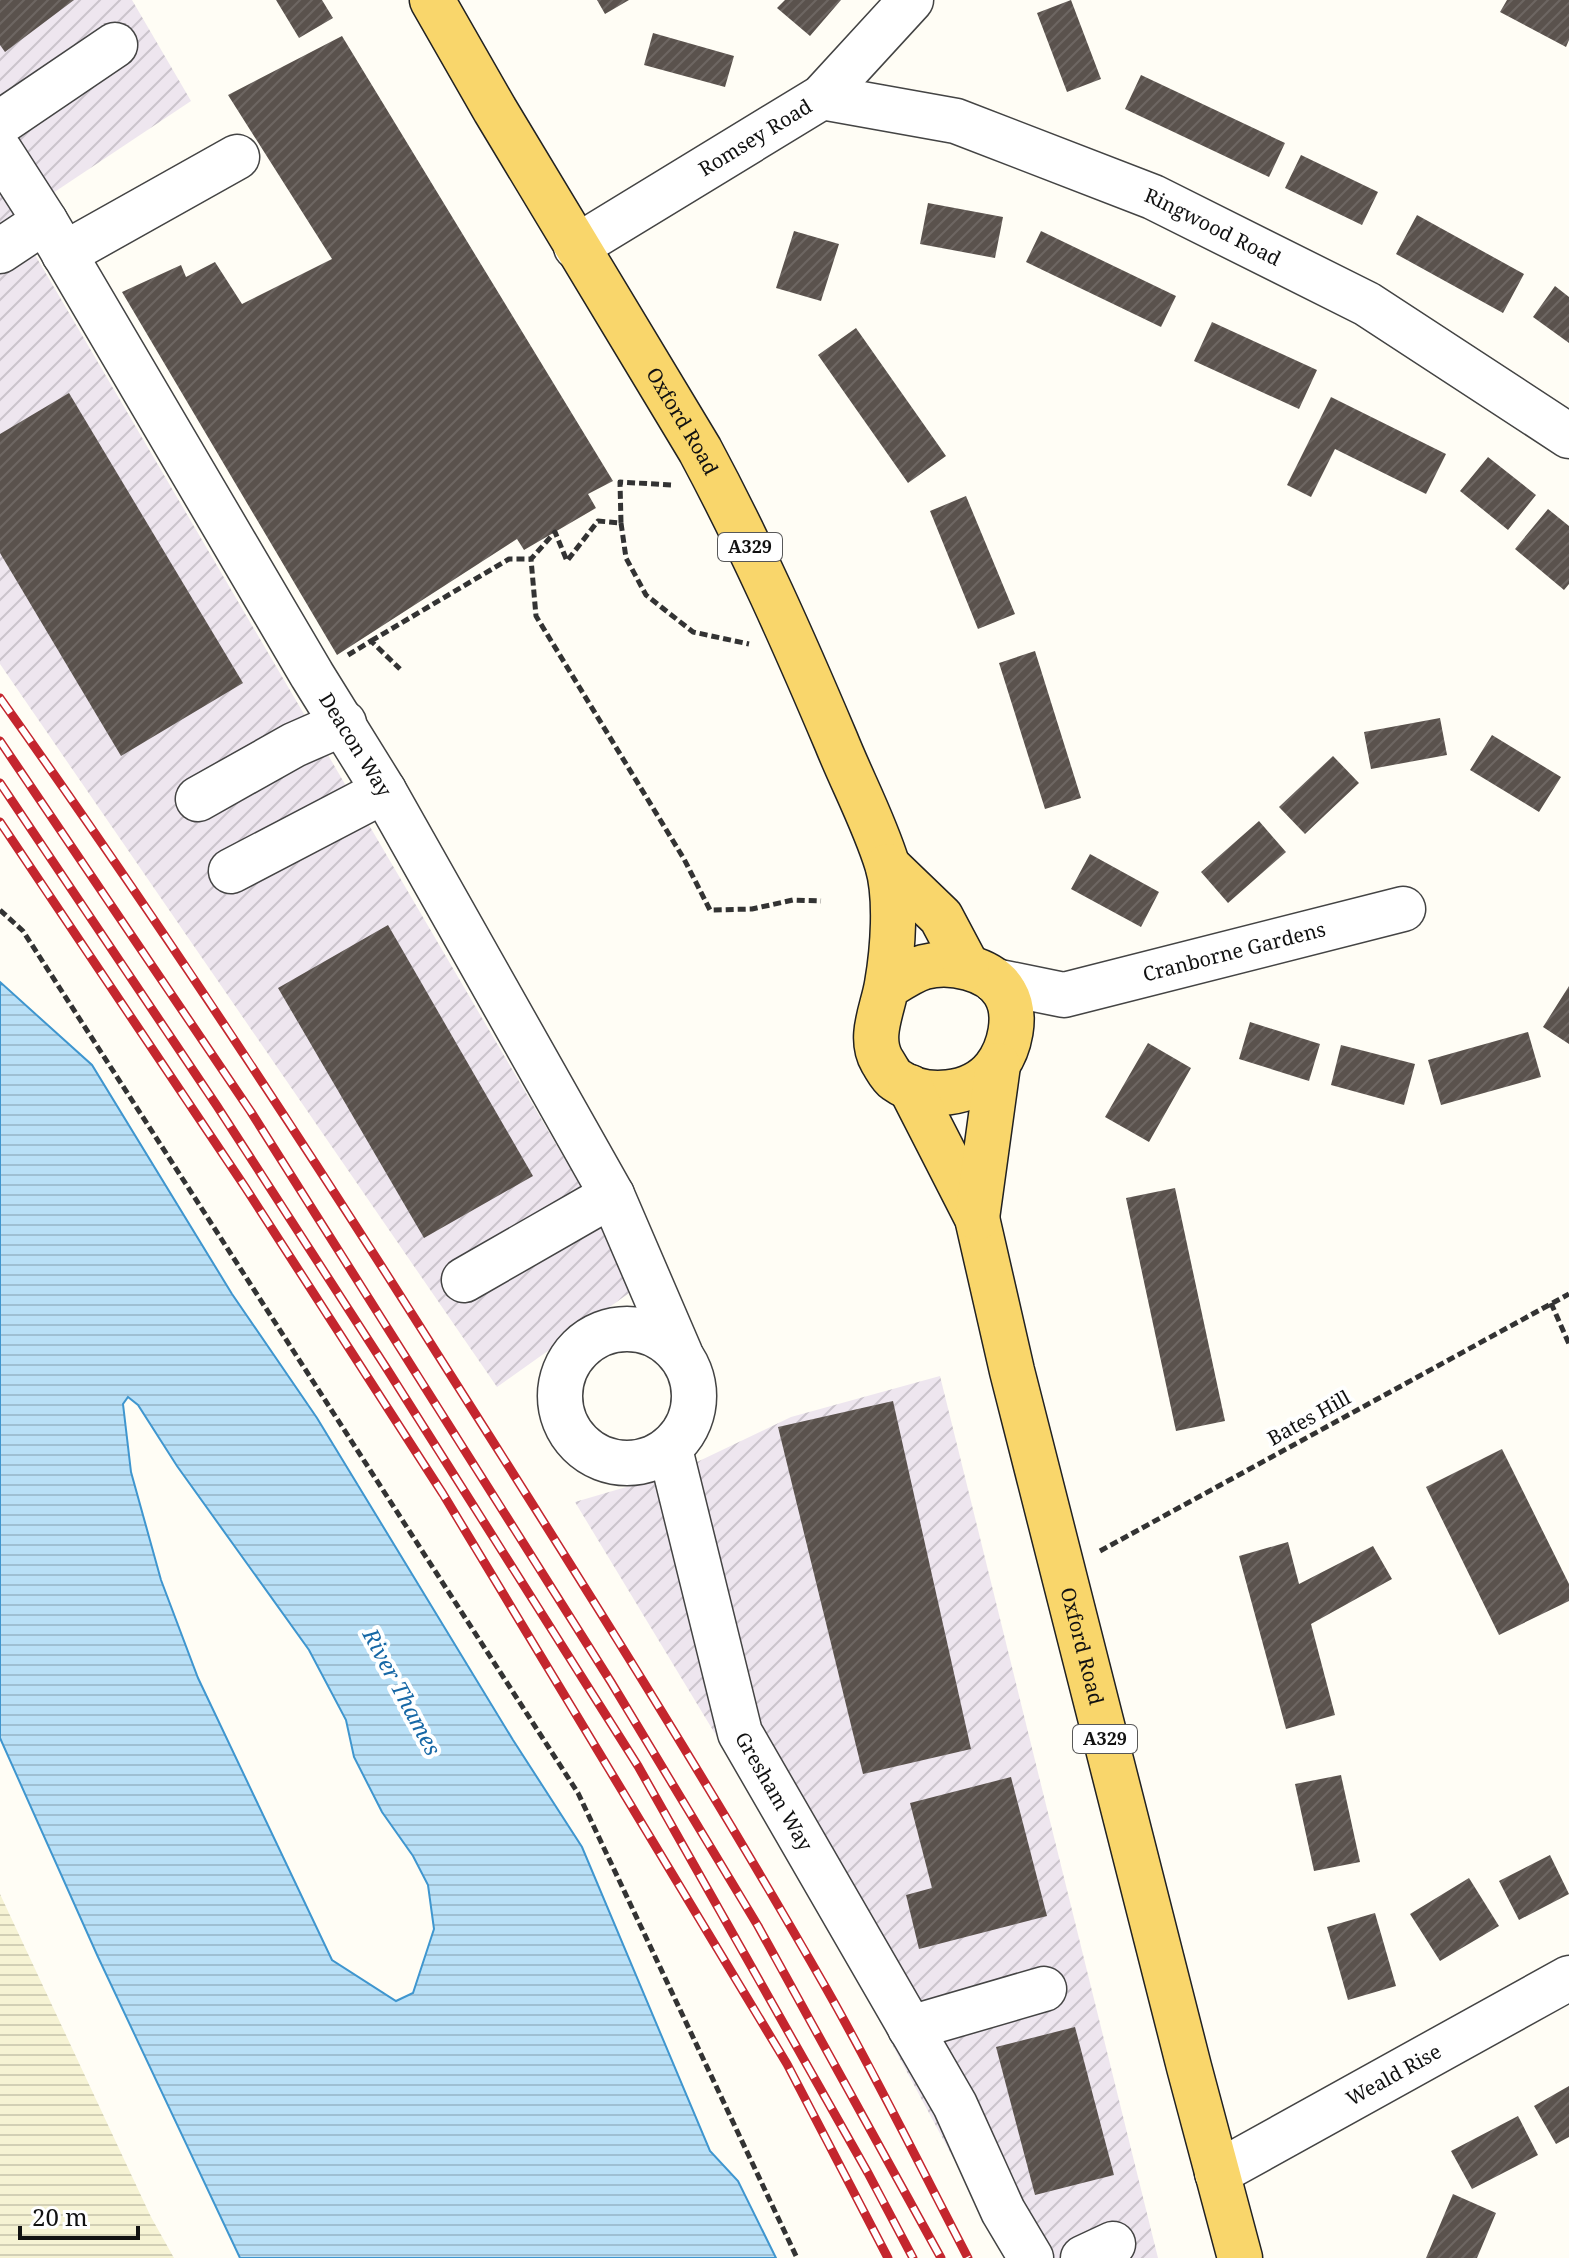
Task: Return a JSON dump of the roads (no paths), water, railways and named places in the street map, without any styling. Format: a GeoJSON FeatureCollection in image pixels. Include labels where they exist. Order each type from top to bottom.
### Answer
{"type":"FeatureCollection","features":[{"type":"Feature","properties":{"kind":"main road","name":"Oxford Road"},"geometry":{"type":"LineString","coordinates":[[432,0],[576,247],[700,450],[729,503],[801,658],[888,866],[894,930],[887,987]]}},
{"type":"Feature","properties":{"kind":"main road","name":"Oxford Road"},"geometry":{"type":"LineString","coordinates":[[888,866],[941,917],[981,974]]}},
{"type":"Feature","properties":{"kind":"main road"},"geometry":{"type":"LineString","coordinates":[[924,967],[981,974],[1005,992],[1011,1020],[1003,1053],[988,1076],[966,1089],[930,1093],[895,1080],[879,1057],[876,1031],[887,987],[924,967]]}},
{"type":"Feature","properties":{"kind":"main road","name":"Oxford Road"},"geometry":{"type":"LineString","coordinates":[[977,1218],[1003,1053]]}},
{"type":"Feature","properties":{"kind":"main road","name":"Oxford Road"},"geometry":{"type":"LineString","coordinates":[[910,1087],[977,1218],[1012,1371],[1240,2258]]}},
{"type":"Feature","properties":{"kind":"street","name":"Romsey Road"},"geometry":{"type":"LineString","coordinates":[[576,247],[822,97],[911,0]]}},
{"type":"Feature","properties":{"kind":"street"},"geometry":{"type":"LineString","coordinates":[[0,123],[115,45]]}},
{"type":"Feature","properties":{"kind":"street","name":"Ringwood Road"},"geometry":{"type":"LineString","coordinates":[[822,97],[956,121],[1153,197],[1367,304],[1569,436]]}},
{"type":"Feature","properties":{"kind":"street","name":"Deacon Way"},"geometry":{"type":"LineString","coordinates":[[0,151],[384,791],[612,1195],[691,1372],[695,1392],[693,1414],[684,1433],[670,1449]]}},
{"type":"Feature","properties":{"kind":"street"},"geometry":{"type":"LineString","coordinates":[[0,251],[54,237],[237,157]]}},
{"type":"Feature","properties":{"kind":"street"},"geometry":{"type":"LineString","coordinates":[[198,799],[294,745],[344,723]]}},
{"type":"Feature","properties":{"kind":"street"},"geometry":{"type":"LineString","coordinates":[[231,871],[384,791]]}},
{"type":"Feature","properties":{"kind":"street","name":"Cranborne Gardens"},"geometry":{"type":"LineString","coordinates":[[981,974],[1064,995],[1403,909]]}},
{"type":"Feature","properties":{"kind":"street","name":"Cranborne Gardens"},"geometry":{"type":"LineString","coordinates":[[1003,1053],[1064,995]]}},
{"type":"Feature","properties":{"kind":"street"},"geometry":{"type":"LineString","coordinates":[[464,1280],[612,1195]]}},
{"type":"Feature","properties":{"kind":"street"},"geometry":{"type":"LineString","coordinates":[[670,1449],[650,1460],[627,1464],[605,1460],[585,1449],[570,1432],[561,1411],[560,1389],[566,1367],[579,1348],[597,1335],[619,1329],[641,1330],[663,1338],[680,1353]]}},
{"type":"Feature","properties":{"kind":"street","name":"Gresham Way"},"geometry":{"type":"LineString","coordinates":[[670,1449],[740,1733],[955,2105],[1003,2211],[1031,2258]]}},
{"type":"Feature","properties":{"kind":"street","name":"Weald Rise"},"geometry":{"type":"LineString","coordinates":[[1217,2173],[1569,1978]]}},
{"type":"Feature","properties":{"kind":"street"},"geometry":{"type":"LineString","coordinates":[[910,2028],[1044,1989]]}},
{"type":"Feature","properties":{"kind":"water","name":"River Thames"},"geometry":{"type":"Polygon","coordinates":[[[0,982],[92,1065],[232,1294],[317,1418],[513,1740],[582,1847],[710,2151],[738,2181],[776,2258],[240,2258],[98,1957],[0,1738],[0,982]],[[128,1397],[123,1404],[131,1472],[161,1580],[198,1678],[332,1960],[396,2001],[413,1993],[434,1929],[428,1885],[413,1856],[382,1812],[354,1757],[346,1720],[309,1650],[177,1466],[138,1405],[128,1397]]]}},
{"type":"Feature","properties":{"kind":"railway"},"geometry":{"type":"LineString","coordinates":[[0,698],[116,864],[286,1118],[642,1679],[826,1988],[968,2258]]}},
{"type":"Feature","properties":{"kind":"railway"},"geometry":{"type":"LineString","coordinates":[[0,741],[251,1112],[611,1682],[758,1926],[941,2258]]}},
{"type":"Feature","properties":{"kind":"railway"},"geometry":{"type":"LineString","coordinates":[[0,783],[217,1106],[638,1766],[913,2258]]}},
{"type":"Feature","properties":{"kind":"railway"},"geometry":{"type":"LineString","coordinates":[[0,822],[245,1187],[443,1494],[787,2064],[888,2258]]}}]}
